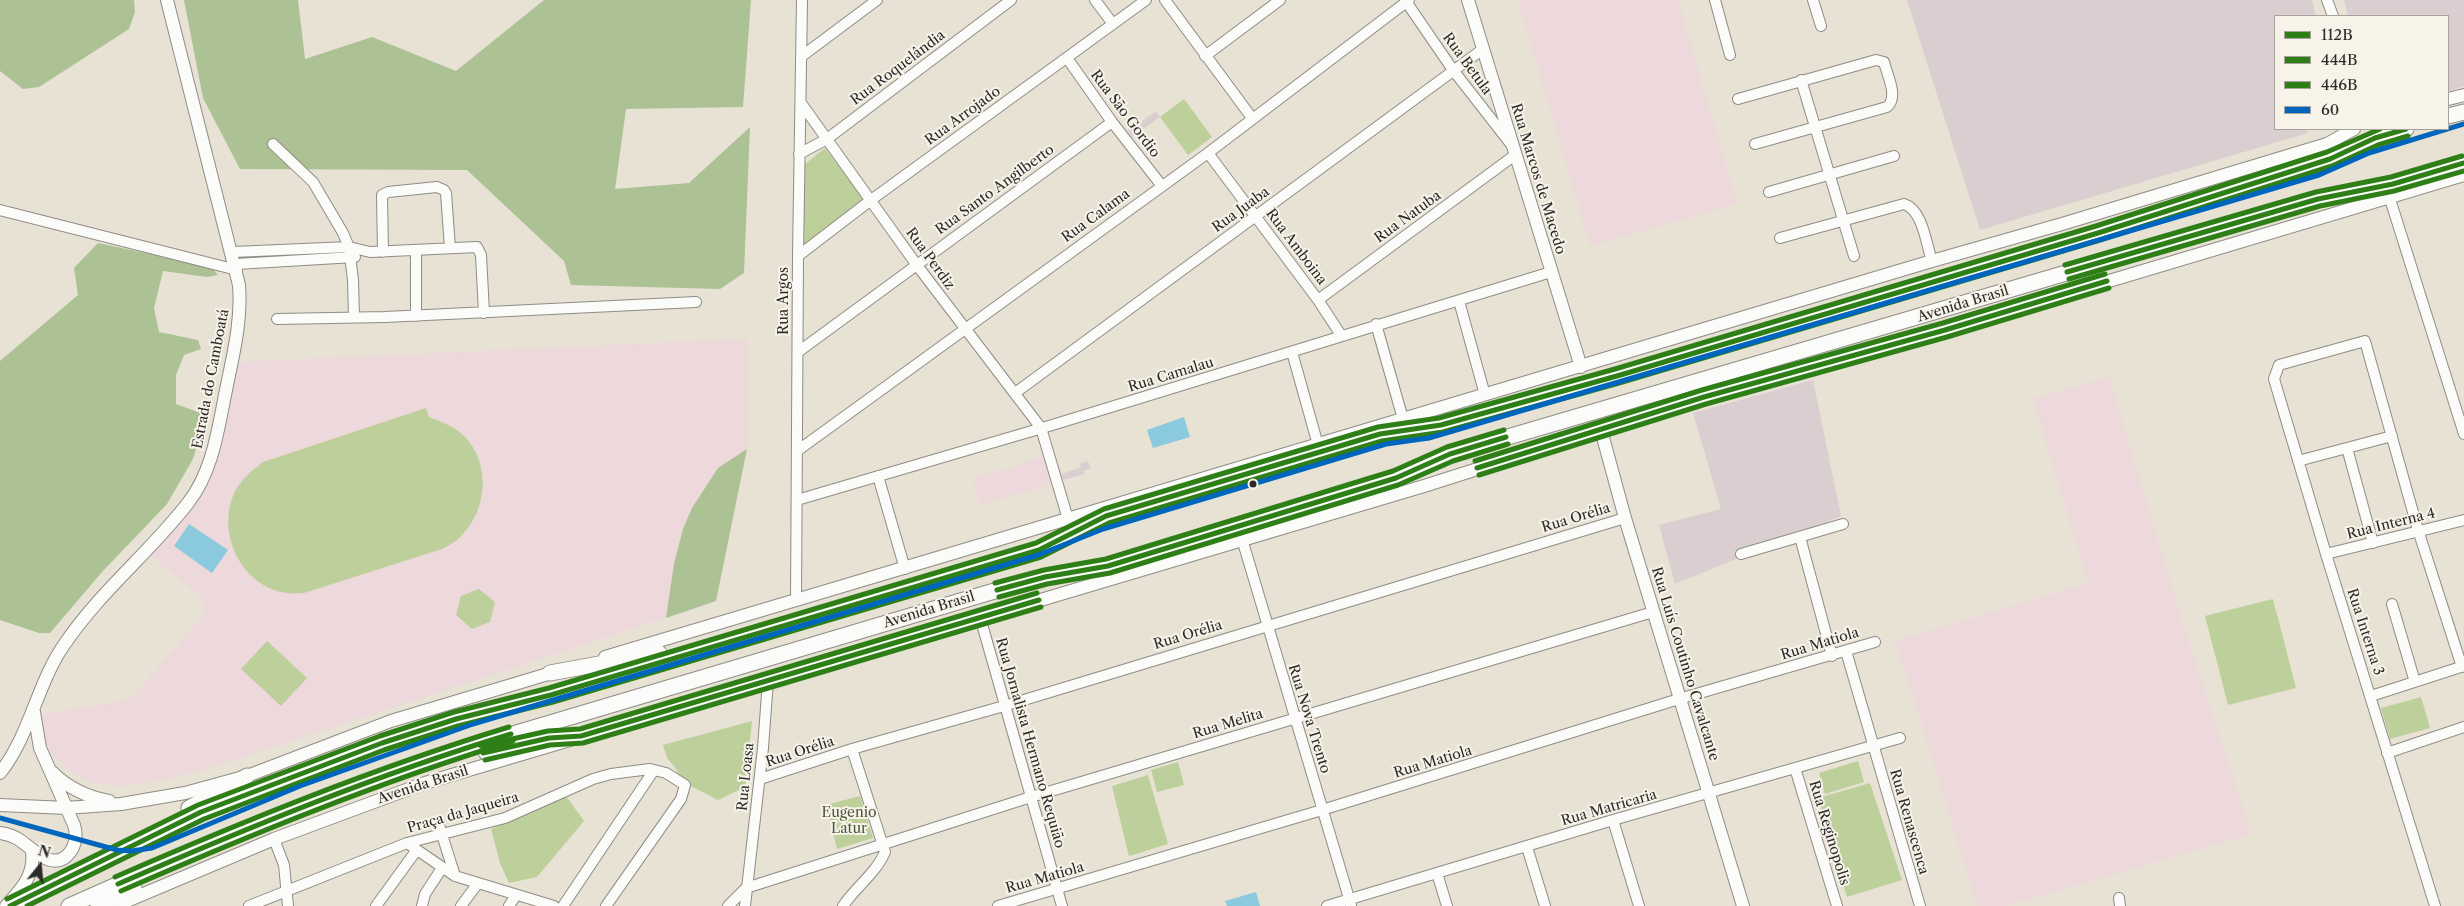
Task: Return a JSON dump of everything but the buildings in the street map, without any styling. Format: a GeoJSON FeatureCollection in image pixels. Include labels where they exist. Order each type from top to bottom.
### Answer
{"type":"FeatureCollection","features":[{"type":"Feature","properties":{"kind":"highway"},"geometry":{"type":"LineString","coordinates":[[2449,116],[2464,112]]}},
{"type":"Feature","properties":{"kind":"highway","name":"Avenida Brasil"},"geometry":{"type":"LineString","coordinates":[[10,906],[201,812],[382,743],[456,719],[551,695],[739,637],[1039,550],[1106,516],[1380,434],[1441,425],[1617,376],[2088,236],[2330,159],[2375,138],[2403,130]]}},
{"type":"Feature","properties":{"kind":"highway","name":"Avenida Brasil"},"geometry":{"type":"LineString","coordinates":[[69,906],[216,841],[311,803],[498,738],[991,592],[1045,577],[1108,566],[1396,478],[1468,448],[2318,199],[2393,184],[2464,162]]}},
{"type":"Feature","properties":{"kind":"highway"},"geometry":{"type":"LineString","coordinates":[[550,673],[739,637]]}},
{"type":"Feature","properties":{"kind":"highway"},"geometry":{"type":"LineString","coordinates":[[375,781],[518,744],[549,738],[578,737]]}},
{"type":"Feature","properties":{"kind":"highway"},"geometry":{"type":"LineString","coordinates":[[100,862],[157,826],[247,776]]}},
{"type":"Feature","properties":{"kind":"highway"},"geometry":{"type":"LineString","coordinates":[[98,906],[184,862],[216,841]]}},
{"type":"Feature","properties":{"kind":"main road","name":"Estrada do Camboatá"},"geometry":{"type":"LineString","coordinates":[[0,773],[34,712],[46,676],[66,641],[105,594],[180,513],[205,477],[212,454],[239,318],[240,299],[235,262],[168,0]]}},
{"type":"Feature","properties":{"kind":"main road","name":"Rua Marcos de Macedo"},"geometry":{"type":"LineString","coordinates":[[1468,0],[1580,367]]}},
{"type":"Feature","properties":{"kind":"main road"},"geometry":{"type":"LineString","coordinates":[[2449,99],[2464,95]]}},
{"type":"Feature","properties":{"kind":"main road"},"geometry":{"type":"LineString","coordinates":[[0,805],[66,808],[121,804],[184,794],[247,776],[391,721],[1932,261],[2062,224],[2327,144],[2352,130]]}},
{"type":"Feature","properties":{"kind":"main road","name":"Avenida Brasil"},"geometry":{"type":"LineString","coordinates":[[115,906],[274,839],[425,783],[1424,486],[1704,397],[1945,330],[2390,199],[2464,175]]}},
{"type":"Feature","properties":{"kind":"main road","name":"Rua Luís Coutinho Cavalcante"},"geometry":{"type":"LineString","coordinates":[[1601,430],[1653,612],[1743,906]]}},
{"type":"Feature","properties":{"kind":"main road","name":"Estrada do Camboatá"},"geometry":{"type":"LineString","coordinates":[[32,852],[44,859],[52,860],[66,857],[71,851],[76,832],[46,766],[40,748],[34,712]]}},
{"type":"Feature","properties":{"kind":"main road"},"geometry":{"type":"LineString","coordinates":[[46,766],[73,788],[87,795],[121,804]]}},
{"type":"Feature","properties":{"kind":"main road"},"geometry":{"type":"LineString","coordinates":[[0,833],[18,839],[32,852],[33,865],[26,882],[6,906]]}},
{"type":"Feature","properties":{"kind":"street","name":"Rua Argos"},"geometry":{"type":"LineString","coordinates":[[796,601],[802,0]]}},
{"type":"Feature","properties":{"kind":"street"},"geometry":{"type":"LineString","coordinates":[[802,56],[877,0]]}},
{"type":"Feature","properties":{"kind":"street","name":"Rua Roquelândia"},"geometry":{"type":"LineString","coordinates":[[799,154],[827,139],[1011,0]]}},
{"type":"Feature","properties":{"kind":"street"},"geometry":{"type":"LineString","coordinates":[[1095,0],[1113,24]]}},
{"type":"Feature","properties":{"kind":"street","name":"Rua Arrojado"},"geometry":{"type":"LineString","coordinates":[[798,256],[871,200],[1146,0]]}},
{"type":"Feature","properties":{"kind":"street"},"geometry":{"type":"LineString","coordinates":[[1165,0],[1252,118]]}},
{"type":"Feature","properties":{"kind":"street"},"geometry":{"type":"LineString","coordinates":[[1205,56],[1280,0]]}},
{"type":"Feature","properties":{"kind":"street"},"geometry":{"type":"LineString","coordinates":[[1813,0],[1821,26]]}},
{"type":"Feature","properties":{"kind":"street"},"geometry":{"type":"LineString","coordinates":[[2328,0],[2333,15]]}},
{"type":"Feature","properties":{"kind":"street","name":"Rua Betula"},"geometry":{"type":"LineString","coordinates":[[1407,1],[1453,70],[1512,149]]}},
{"type":"Feature","properties":{"kind":"street","name":"Rua Calama"},"geometry":{"type":"LineString","coordinates":[[797,451],[1208,153],[1407,1]]}},
{"type":"Feature","properties":{"kind":"street"},"geometry":{"type":"LineString","coordinates":[[1719,1],[1730,55]]}},
{"type":"Feature","properties":{"kind":"street","name":"Rua Juaba"},"geometry":{"type":"LineString","coordinates":[[1015,393],[1453,70],[1483,50]]}},
{"type":"Feature","properties":{"kind":"street","name":"Rua São Gordio"},"geometry":{"type":"LineString","coordinates":[[1067,58],[1112,122],[1162,186]]}},
{"type":"Feature","properties":{"kind":"street"},"geometry":{"type":"LineString","coordinates":[[1738,99],[1876,60],[1884,62],[1893,97],[1887,107],[1755,144]]}},
{"type":"Feature","properties":{"kind":"street"},"geometry":{"type":"LineString","coordinates":[[1802,80],[1854,256]]}},
{"type":"Feature","properties":{"kind":"street","name":"Rua Perdiz"},"geometry":{"type":"LineString","coordinates":[[800,103],[916,264],[1041,428]]}},
{"type":"Feature","properties":{"kind":"street","name":"Rua Santo Angilberto"},"geometry":{"type":"LineString","coordinates":[[798,352],[1112,122]]}},
{"type":"Feature","properties":{"kind":"street"},"geometry":{"type":"LineString","coordinates":[[273,144],[313,182],[336,219],[348,248],[354,318]]}},
{"type":"Feature","properties":{"kind":"street","name":"Rua Natuba"},"geometry":{"type":"LineString","coordinates":[[1318,300],[1512,149]]}},
{"type":"Feature","properties":{"kind":"street","name":"Rua Amboina"},"geometry":{"type":"LineString","coordinates":[[1208,153],[1318,300],[1341,335]]}},
{"type":"Feature","properties":{"kind":"street"},"geometry":{"type":"LineString","coordinates":[[1769,192],[1894,156]]}},
{"type":"Feature","properties":{"kind":"street"},"geometry":{"type":"LineString","coordinates":[[382,252],[382,195],[388,192],[437,186],[446,193],[450,248]]}},
{"type":"Feature","properties":{"kind":"street"},"geometry":{"type":"LineString","coordinates":[[2390,199],[2464,434]]}},
{"type":"Feature","properties":{"kind":"street"},"geometry":{"type":"LineString","coordinates":[[1780,238],[1904,204],[1909,206],[1918,219],[1932,261]]}},
{"type":"Feature","properties":{"kind":"street"},"geometry":{"type":"LineString","coordinates":[[0,210],[235,262],[348,248],[382,252],[477,247],[480,251],[484,313]]}},
{"type":"Feature","properties":{"kind":"street"},"geometry":{"type":"LineString","coordinates":[[416,250],[416,316]]}},
{"type":"Feature","properties":{"kind":"street"},"geometry":{"type":"LineString","coordinates":[[290,255],[350,259],[370,252]]}},
{"type":"Feature","properties":{"kind":"street","name":"Rua Camalau"},"geometry":{"type":"LineString","coordinates":[[797,500],[1041,428],[1551,272]]}},
{"type":"Feature","properties":{"kind":"street"},"geometry":{"type":"LineString","coordinates":[[1459,301],[1485,395]]}},
{"type":"Feature","properties":{"kind":"street"},"geometry":{"type":"LineString","coordinates":[[277,318],[416,316],[696,302]]}},
{"type":"Feature","properties":{"kind":"street"},"geometry":{"type":"LineString","coordinates":[[1376,324],[1403,419]]}},
{"type":"Feature","properties":{"kind":"street","name":"Rua Interna 3"},"geometry":{"type":"LineString","coordinates":[[2392,436],[2366,341],[2278,365],[2274,379],[2435,906]]}},
{"type":"Feature","properties":{"kind":"street"},"geometry":{"type":"LineString","coordinates":[[1292,352],[1318,445]]}},
{"type":"Feature","properties":{"kind":"street"},"geometry":{"type":"LineString","coordinates":[[1041,428],[1068,519]]}},
{"type":"Feature","properties":{"kind":"street"},"geometry":{"type":"LineString","coordinates":[[2298,460],[2392,436],[2418,530],[2463,667],[2371,696]]}},
{"type":"Feature","properties":{"kind":"street"},"geometry":{"type":"LineString","coordinates":[[2347,448],[2372,543]]}},
{"type":"Feature","properties":{"kind":"street"},"geometry":{"type":"LineString","coordinates":[[878,476],[905,569]]}},
{"type":"Feature","properties":{"kind":"street","name":"Rua Orélia"},"geometry":{"type":"LineString","coordinates":[[760,779],[852,749],[1004,706],[1625,518]]}},
{"type":"Feature","properties":{"kind":"street","name":"Rua Interna 4"},"geometry":{"type":"LineString","coordinates":[[2326,554],[2464,520]]}},
{"type":"Feature","properties":{"kind":"street"},"geometry":{"type":"LineString","coordinates":[[1741,554],[1843,524]]}},
{"type":"Feature","properties":{"kind":"street"},"geometry":{"type":"LineString","coordinates":[[1800,537],[1832,656]]}},
{"type":"Feature","properties":{"kind":"street","name":"Rua Nova Trento"},"geometry":{"type":"LineString","coordinates":[[1242,539],[1266,626],[1350,903]]}},
{"type":"Feature","properties":{"kind":"street"},"geometry":{"type":"LineString","coordinates":[[2392,604],[2415,682]]}},
{"type":"Feature","properties":{"kind":"street","name":"Rua Melita"},"geometry":{"type":"LineString","coordinates":[[746,888],[884,846],[1031,797],[1653,612]]}},
{"type":"Feature","properties":{"kind":"street","name":"Rua Jornalista Hermano Requião"},"geometry":{"type":"LineString","coordinates":[[980,617],[1062,906]]}},
{"type":"Feature","properties":{"kind":"street","name":"Rua Matiola"},"geometry":{"type":"LineString","coordinates":[[998,906],[1322,810],[1679,699],[1876,642]]}},
{"type":"Feature","properties":{"kind":"street","name":"Rua Renascenca"},"geometry":{"type":"LineString","coordinates":[[1846,651],[1920,906]]}},
{"type":"Feature","properties":{"kind":"street","name":"Rua Loasa"},"geometry":{"type":"LineString","coordinates":[[745,906],[760,779],[768,680]]}},
{"type":"Feature","properties":{"kind":"street"},"geometry":{"type":"LineString","coordinates":[[2387,753],[2464,727]]}},
{"type":"Feature","properties":{"kind":"street","name":"Rua Matricaria"},"geometry":{"type":"LineString","coordinates":[[1327,906],[1350,903],[1437,873],[1613,820],[1900,738]]}},
{"type":"Feature","properties":{"kind":"street"},"geometry":{"type":"LineString","coordinates":[[843,906],[885,852],[852,749]]}},
{"type":"Feature","properties":{"kind":"street","name":"Rua Reginopolis"},"geometry":{"type":"LineString","coordinates":[[1795,768],[1837,906]]}},
{"type":"Feature","properties":{"kind":"street","name":"Praça da Jaqueira"},"geometry":{"type":"LineString","coordinates":[[249,906],[407,843],[505,818],[593,779],[640,769],[666,773],[685,785],[678,805],[606,906]]}},
{"type":"Feature","properties":{"kind":"street"},"geometry":{"type":"LineString","coordinates":[[563,906],[654,770]]}},
{"type":"Feature","properties":{"kind":"street"},"geometry":{"type":"LineString","coordinates":[[1613,820],[1638,906]]}},
{"type":"Feature","properties":{"kind":"street"},"geometry":{"type":"LineString","coordinates":[[438,822],[455,876]]}},
{"type":"Feature","properties":{"kind":"street"},"geometry":{"type":"LineString","coordinates":[[274,839],[284,865],[288,906]]}},
{"type":"Feature","properties":{"kind":"street"},"geometry":{"type":"LineString","coordinates":[[407,843],[455,876],[548,906]]}},
{"type":"Feature","properties":{"kind":"street"},"geometry":{"type":"LineString","coordinates":[[1527,846],[1545,906]]}},
{"type":"Feature","properties":{"kind":"street"},"geometry":{"type":"LineString","coordinates":[[376,906],[416,851]]}},
{"type":"Feature","properties":{"kind":"street"},"geometry":{"type":"LineString","coordinates":[[422,906],[425,894],[442,868]]}},
{"type":"Feature","properties":{"kind":"street"},"geometry":{"type":"LineString","coordinates":[[1437,873],[1447,906]]}},
{"type":"Feature","properties":{"kind":"street"},"geometry":{"type":"LineString","coordinates":[[461,906],[478,883]]}},
{"type":"Feature","properties":{"kind":"street"},"geometry":{"type":"LineString","coordinates":[[728,906],[746,888]]}},
{"type":"Feature","properties":{"kind":"street"},"geometry":{"type":"LineString","coordinates":[[508,906],[516,895]]}},
{"type":"Feature","properties":{"kind":"shaded area"},"geometry":{"type":"Polygon","coordinates":[[[1518,0],[1678,0],[1737,204],[1590,246],[1518,0]]]}},
{"type":"Feature","properties":{"kind":"shaded area"},"geometry":{"type":"Polygon","coordinates":[[[1907,0],[2312,0],[2316,15],[2274,15],[2274,130],[2306,130],[2308,133],[1980,230],[1907,0]]]}},
{"type":"Feature","properties":{"kind":"shaded area"},"geometry":{"type":"Polygon","coordinates":[[[2344,0],[2464,0],[2464,86],[2449,91],[2449,15],[2348,15],[2344,0]]]}},
{"type":"Feature","properties":{"kind":"shaded area"},"geometry":{"type":"Polygon","coordinates":[[[1156,111],[1160,117],[1132,137],[1128,131],[1156,111]]]}},
{"type":"Feature","properties":{"kind":"shaded area"},"geometry":{"type":"Polygon","coordinates":[[[748,339],[747,449],[716,601],[204,770],[154,782],[120,786],[92,783],[68,770],[53,755],[43,737],[39,715],[130,700],[205,613],[203,599],[148,553],[206,484],[212,474],[236,362],[748,339]]]}},
{"type":"Feature","properties":{"kind":"shaded area"},"geometry":{"type":"Polygon","coordinates":[[[2109,377],[2178,607],[2251,834],[2007,906],[1977,906],[1895,641],[2088,583],[2033,399],[2109,377]]]}},
{"type":"Feature","properties":{"kind":"shaded area"},"geometry":{"type":"Polygon","coordinates":[[[1813,380],[1841,516],[1675,584],[1659,525],[1721,509],[1693,413],[1813,380]]]}},
{"type":"Feature","properties":{"kind":"shaded area"},"geometry":{"type":"Polygon","coordinates":[[[1047,454],[1052,484],[980,505],[973,480],[975,476],[1007,469],[1047,454]]]}},
{"type":"Feature","properties":{"kind":"shaded area"},"geometry":{"type":"Polygon","coordinates":[[[1088,461],[1091,468],[1083,471],[1085,474],[1063,480],[1062,474],[1081,467],[1080,464],[1088,461]]]}},
{"type":"Feature","properties":{"kind":"green space"},"geometry":{"type":"Polygon","coordinates":[[[0,0],[134,0],[135,12],[129,29],[39,87],[23,89],[0,71],[0,0]]]}},
{"type":"Feature","properties":{"kind":"green space"},"geometry":{"type":"Polygon","coordinates":[[[184,0],[298,0],[305,59],[372,37],[456,71],[544,0],[751,0],[743,107],[626,109],[615,189],[689,183],[750,127],[744,273],[720,289],[571,285],[564,261],[467,170],[240,169],[203,98],[184,0]]]}},
{"type":"Feature","properties":{"kind":"green space"},"geometry":{"type":"Polygon","coordinates":[[[1184,99],[1212,137],[1188,155],[1160,117],[1184,99]]]}},
{"type":"Feature","properties":{"kind":"green space"},"geometry":{"type":"Polygon","coordinates":[[[825,148],[864,200],[801,254],[805,164],[825,148]]]}},
{"type":"Feature","properties":{"kind":"green space"},"geometry":{"type":"Polygon","coordinates":[[[98,243],[211,267],[218,275],[207,277],[163,271],[154,308],[159,332],[198,340],[201,349],[184,355],[176,375],[176,404],[206,415],[193,459],[167,504],[102,572],[50,633],[39,633],[0,620],[0,361],[78,295],[74,268],[98,243]]]}},
{"type":"Feature","properties":{"kind":"green space"},"geometry":{"type":"Polygon","coordinates":[[[426,408],[429,417],[453,428],[466,438],[474,449],[479,461],[483,488],[481,501],[470,525],[457,540],[442,549],[304,593],[284,593],[267,587],[254,578],[236,554],[228,526],[233,496],[242,481],[254,469],[263,462],[426,408]]]}},
{"type":"Feature","properties":{"kind":"green space"},"geometry":{"type":"Polygon","coordinates":[[[747,449],[716,601],[666,618],[674,564],[683,529],[692,508],[718,468],[747,449]]]}},
{"type":"Feature","properties":{"kind":"green space"},"geometry":{"type":"Polygon","coordinates":[[[479,589],[495,602],[490,622],[472,629],[456,615],[461,596],[479,589]]]}},
{"type":"Feature","properties":{"kind":"green space"},"geometry":{"type":"Polygon","coordinates":[[[2273,599],[2296,688],[2228,705],[2205,616],[2273,599]]]}},
{"type":"Feature","properties":{"kind":"green space"},"geometry":{"type":"Polygon","coordinates":[[[267,641],[307,678],[281,706],[241,669],[267,641]]]}},
{"type":"Feature","properties":{"kind":"green space"},"geometry":{"type":"Polygon","coordinates":[[[2421,697],[2430,728],[2390,739],[2381,708],[2421,697]]]}},
{"type":"Feature","properties":{"kind":"green space"},"geometry":{"type":"Polygon","coordinates":[[[752,721],[745,787],[718,800],[677,779],[677,770],[667,758],[663,745],[752,721]]]}},
{"type":"Feature","properties":{"kind":"green space"},"geometry":{"type":"Polygon","coordinates":[[[1858,761],[1864,782],[1825,794],[1819,773],[1858,761]]]}},
{"type":"Feature","properties":{"kind":"green space"},"geometry":{"type":"Polygon","coordinates":[[[1178,762],[1184,785],[1157,792],[1151,770],[1178,762]]]}},
{"type":"Feature","properties":{"kind":"green space"},"geometry":{"type":"Polygon","coordinates":[[[1148,775],[1168,844],[1129,856],[1112,786],[1148,775]]]}},
{"type":"Feature","properties":{"kind":"green space"},"geometry":{"type":"Polygon","coordinates":[[[1870,783],[1902,880],[1847,897],[1818,798],[1870,783]]]}},
{"type":"Feature","properties":{"kind":"green space"},"geometry":{"type":"Polygon","coordinates":[[[566,796],[584,821],[537,877],[509,883],[500,863],[491,829],[566,796]]]}},
{"type":"Feature","properties":{"kind":"green space","name":"Eugenio Latur"},"geometry":{"type":"Polygon","coordinates":[[[860,796],[873,838],[837,849],[826,805],[860,796]]]}},
{"type":"Feature","properties":{"kind":"water"},"geometry":{"type":"Polygon","coordinates":[[[1184,417],[1190,437],[1153,448],[1147,430],[1184,417]]]}},
{"type":"Feature","properties":{"kind":"water"},"geometry":{"type":"Polygon","coordinates":[[[189,524],[228,550],[212,573],[174,546],[189,524]]]}},
{"type":"Feature","properties":{"kind":"water"},"geometry":{"type":"Polygon","coordinates":[[[1256,892],[1260,906],[1227,906],[1225,901],[1256,892]]]}},
{"type":"Feature","properties":{"kind":"transit line","name":"60"},"geometry":{"type":"LineString","coordinates":[[2449,129],[2464,124]]}},
{"type":"Feature","properties":{"kind":"transit line","name":"446B"},"geometry":{"type":"LineString","coordinates":[[7,899],[198,805],[380,736],[454,712],[549,688],[1036,543],[1104,509],[1378,427],[1439,418],[1615,369],[2096,226],[2327,152],[2378,130]]}},
{"type":"Feature","properties":{"kind":"transit line","name":"112B"},"geometry":{"type":"LineString","coordinates":[[10,906],[201,812],[382,743],[456,719],[551,695],[1039,550],[1106,516],[1380,434],[1441,425],[1617,376],[2098,233],[2330,159],[2375,138],[2403,130]]}},
{"type":"Feature","properties":{"kind":"transit line","name":"60"},"geometry":{"type":"LineString","coordinates":[[0,818],[117,850],[131,851],[152,848],[300,786],[473,724],[1038,555],[1103,529],[1386,444],[1429,438],[2319,175],[2369,153],[2444,130]]}},
{"type":"Feature","properties":{"kind":"transit line","name":"444B"},"geometry":{"type":"LineString","coordinates":[[27,906],[204,819],[384,750],[458,726],[553,702],[1041,557],[1109,523],[1382,441],[1443,432],[1619,383],[2100,240],[2332,166],[2378,145],[2408,136]]}},
{"type":"Feature","properties":{"kind":"transit line","name":"446B"},"geometry":{"type":"LineString","coordinates":[[2065,265],[2316,192],[2391,177],[2462,156]]}},
{"type":"Feature","properties":{"kind":"transit line","name":"112B"},"geometry":{"type":"LineString","coordinates":[[2067,272],[2318,199],[2393,184],[2464,163]]}},
{"type":"Feature","properties":{"kind":"transit line","name":"444B"},"geometry":{"type":"LineString","coordinates":[[2069,279],[2320,206],[2394,191],[2464,171]]}},
{"type":"Feature","properties":{"kind":"transit line","name":"446B"},"geometry":{"type":"LineString","coordinates":[[1475,461],[1702,390],[1943,323],[2105,274]]}},
{"type":"Feature","properties":{"kind":"transit line","name":"112B"},"geometry":{"type":"LineString","coordinates":[[1477,468],[1704,397],[1945,330],[2107,281]]}},
{"type":"Feature","properties":{"kind":"transit line","name":"444B"},"geometry":{"type":"LineString","coordinates":[[1479,475],[1706,404],[1947,337],[2109,288]]}},
{"type":"Feature","properties":{"kind":"transit line","name":"446B"},"geometry":{"type":"LineString","coordinates":[[995,583],[1044,570],[1106,559],[1393,471],[1447,447],[1504,430]]}},
{"type":"Feature","properties":{"kind":"transit line","name":"112B"},"geometry":{"type":"LineString","coordinates":[[997,590],[1045,577],[1108,566],[1396,478],[1450,454],[1506,437]]}},
{"type":"Feature","properties":{"kind":"transit line","name":"444B"},"geometry":{"type":"LineString","coordinates":[[999,597],[1047,584],[1110,573],[1398,485],[1453,461],[1508,444]]}},
{"type":"Feature","properties":{"kind":"transit line","name":"446B"},"geometry":{"type":"LineString","coordinates":[[481,746],[548,731],[580,729],[1037,593]]}},
{"type":"Feature","properties":{"kind":"transit line","name":"112B"},"geometry":{"type":"LineString","coordinates":[[483,753],[549,738],[581,736],[1039,600]]}},
{"type":"Feature","properties":{"kind":"transit line","name":"444B"},"geometry":{"type":"LineString","coordinates":[[485,760],[550,745],[583,743],[1041,607]]}},
{"type":"Feature","properties":{"kind":"transit line","name":"446B"},"geometry":{"type":"LineString","coordinates":[[115,877],[310,796],[409,760],[509,727]]}},
{"type":"Feature","properties":{"kind":"transit line","name":"112B"},"geometry":{"type":"LineString","coordinates":[[118,884],[312,803],[411,767],[511,734]]}},
{"type":"Feature","properties":{"kind":"transit line","name":"444B"},"geometry":{"type":"LineString","coordinates":[[121,891],[315,810],[413,774],[513,741]]}}]}
